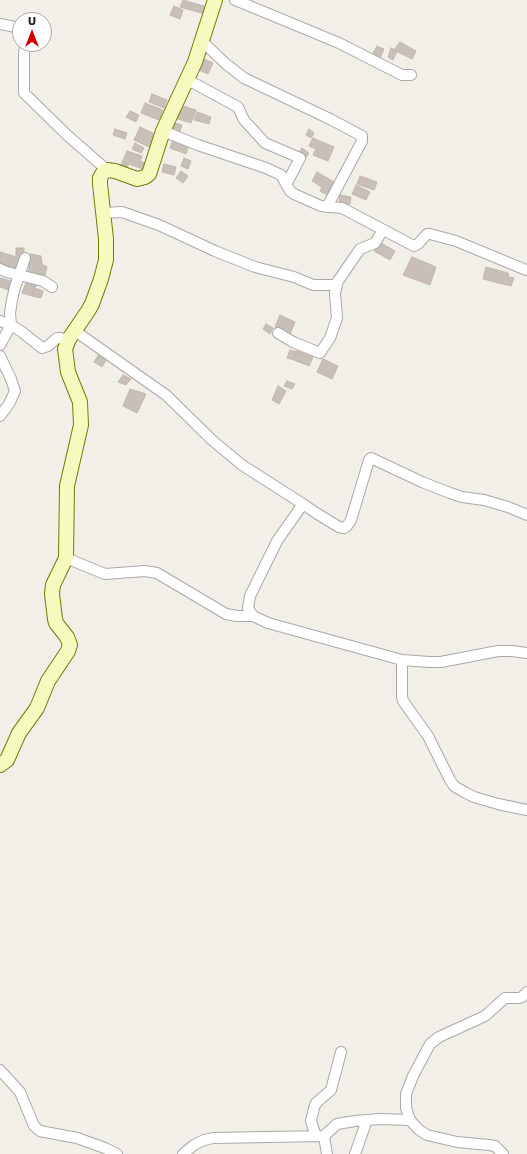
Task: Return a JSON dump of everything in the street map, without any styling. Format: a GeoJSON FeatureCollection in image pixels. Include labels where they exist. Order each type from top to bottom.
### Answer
{"type":"FeatureCollection","features":[{"type":"Feature","properties":{"kind":"street"},"geometry":{"type":"LineString","coordinates":[[24,52],[24,93],[67,135],[107,170],[115,171],[133,178],[145,177],[149,174],[163,131],[195,62],[215,0]]}},
{"type":"Feature","properties":{"kind":"street"},"geometry":{"type":"LineString","coordinates":[[235,0],[339,43],[402,74],[411,75]]}},
{"type":"Feature","properties":{"kind":"street"},"geometry":{"type":"LineString","coordinates":[[0,24],[12,26]]}},
{"type":"Feature","properties":{"kind":"street"},"geometry":{"type":"LineString","coordinates":[[202,42],[244,78],[339,123],[362,136],[362,141],[327,207]]}},
{"type":"Feature","properties":{"kind":"street"},"geometry":{"type":"LineString","coordinates":[[186,79],[238,107],[244,120],[265,143],[300,158],[286,183]]}},
{"type":"Feature","properties":{"kind":"street"},"geometry":{"type":"LineString","coordinates":[[163,131],[198,145],[266,168],[281,175],[290,191],[294,194],[321,206],[342,208],[414,246],[418,244],[428,233],[440,236],[526,270]]}},
{"type":"Feature","properties":{"kind":"street"},"geometry":{"type":"LineString","coordinates":[[0,765],[6,760],[19,733],[37,708],[48,681],[68,651],[69,641],[56,623],[52,594],[53,585],[66,558],[67,486],[79,437],[81,415],[80,402],[68,372],[66,356],[67,343],[92,304],[106,260],[106,239],[100,178],[104,171],[107,170]]}},
{"type":"Feature","properties":{"kind":"street"},"geometry":{"type":"LineString","coordinates":[[103,213],[122,212],[159,225],[215,251],[255,267],[294,277],[313,285],[337,285]]}},
{"type":"Feature","properties":{"kind":"street"},"geometry":{"type":"LineString","coordinates":[[278,333],[293,342],[320,353],[330,338],[337,318],[335,293],[338,281],[360,249],[375,243],[383,230]]}},
{"type":"Feature","properties":{"kind":"street"},"geometry":{"type":"LineString","coordinates":[[0,345],[11,325],[11,306],[25,258]]}},
{"type":"Feature","properties":{"kind":"street"},"geometry":{"type":"LineString","coordinates":[[0,269],[43,281],[52,287]]}},
{"type":"Feature","properties":{"kind":"street"},"geometry":{"type":"LineString","coordinates":[[0,321],[11,325],[28,336],[42,348],[48,346],[57,338],[61,338],[67,343]]}},
{"type":"Feature","properties":{"kind":"street"},"geometry":{"type":"LineString","coordinates":[[75,331],[166,394],[212,440],[242,465],[339,527],[344,528],[348,526],[351,520],[369,460],[371,458],[422,482],[450,493],[527,514]]}},
{"type":"Feature","properties":{"kind":"street"},"geometry":{"type":"LineString","coordinates":[[0,356],[15,391],[9,404],[0,416]]}},
{"type":"Feature","properties":{"kind":"street"},"geometry":{"type":"LineString","coordinates":[[253,616],[248,608],[250,596],[277,541],[303,504]]}},
{"type":"Feature","properties":{"kind":"street"},"geometry":{"type":"LineString","coordinates":[[66,558],[105,574],[146,571],[157,573],[226,614],[236,616],[253,616],[268,623],[402,660],[441,662],[498,651],[512,650],[527,653]]}},
{"type":"Feature","properties":{"kind":"street"},"geometry":{"type":"LineString","coordinates":[[402,660],[403,701],[428,736],[454,786],[474,797],[527,810]]}},
{"type":"Feature","properties":{"kind":"street"},"geometry":{"type":"LineString","coordinates":[[503,1154],[495,1146],[433,1138],[419,1130],[410,1120],[406,1108],[406,1094],[413,1076],[430,1044],[439,1037],[484,1016],[505,998],[519,998],[527,992]]}},
{"type":"Feature","properties":{"kind":"street"},"geometry":{"type":"LineString","coordinates":[[326,1154],[320,1136],[312,1121],[316,1103],[331,1090],[341,1052]]}},
{"type":"Feature","properties":{"kind":"street"},"geometry":{"type":"LineString","coordinates":[[0,1070],[20,1092],[34,1126],[40,1131],[77,1138],[117,1154]]}},
{"type":"Feature","properties":{"kind":"street"},"geometry":{"type":"LineString","coordinates":[[183,1154],[194,1145],[204,1140],[213,1138],[320,1136],[337,1124],[367,1120],[410,1120]]}},
{"type":"Feature","properties":{"kind":"street"},"geometry":{"type":"LineString","coordinates":[[355,1154],[367,1120]]}},
{"type":"Feature","properties":{"kind":"building"},"geometry":{"type":"Polygon","coordinates":[[[183,0],[207,7],[205,14],[180,7],[183,0]]]}},
{"type":"Feature","properties":{"kind":"building"},"geometry":{"type":"Polygon","coordinates":[[[174,6],[183,10],[180,19],[170,15],[174,6]]]}},
{"type":"Feature","properties":{"kind":"building"},"geometry":{"type":"Polygon","coordinates":[[[400,42],[416,51],[412,59],[394,50],[400,42]]]}},
{"type":"Feature","properties":{"kind":"building"},"geometry":{"type":"Polygon","coordinates":[[[377,46],[384,49],[379,60],[372,55],[377,46]]]}},
{"type":"Feature","properties":{"kind":"building"},"geometry":{"type":"Polygon","coordinates":[[[391,48],[397,51],[393,60],[388,57],[391,48]]]}},
{"type":"Feature","properties":{"kind":"building"},"geometry":{"type":"Polygon","coordinates":[[[202,58],[213,63],[208,74],[197,69],[202,58]]]}},
{"type":"Feature","properties":{"kind":"building"},"geometry":{"type":"Polygon","coordinates":[[[152,94],[167,100],[164,108],[149,102],[152,94]]]}},
{"type":"Feature","properties":{"kind":"building"},"geometry":{"type":"Polygon","coordinates":[[[145,103],[163,110],[159,120],[141,113],[145,103]]]}},
{"type":"Feature","properties":{"kind":"building"},"geometry":{"type":"Polygon","coordinates":[[[180,105],[196,110],[191,123],[175,118],[180,105]]]}},
{"type":"Feature","properties":{"kind":"building"},"geometry":{"type":"Polygon","coordinates":[[[130,111],[139,115],[136,122],[126,117],[130,111]]]}},
{"type":"Feature","properties":{"kind":"building"},"geometry":{"type":"Polygon","coordinates":[[[197,112],[211,117],[209,124],[194,120],[197,112]]]}},
{"type":"Feature","properties":{"kind":"building"},"geometry":{"type":"Polygon","coordinates":[[[171,122],[182,125],[179,134],[168,130],[171,122]]]}},
{"type":"Feature","properties":{"kind":"building"},"geometry":{"type":"Polygon","coordinates":[[[140,127],[155,134],[149,147],[134,140],[140,127]]]}},
{"type":"Feature","properties":{"kind":"building"},"geometry":{"type":"Polygon","coordinates":[[[115,129],[127,133],[125,139],[113,135],[115,129]]]}},
{"type":"Feature","properties":{"kind":"building"},"geometry":{"type":"Polygon","coordinates":[[[309,129],[314,133],[311,138],[306,135],[309,129]]]}},
{"type":"Feature","properties":{"kind":"building"},"geometry":{"type":"Polygon","coordinates":[[[313,138],[334,147],[328,161],[313,155],[316,149],[309,146],[313,138]]]}},
{"type":"Feature","properties":{"kind":"building"},"geometry":{"type":"Polygon","coordinates":[[[173,139],[189,145],[186,154],[170,148],[173,139]]]}},
{"type":"Feature","properties":{"kind":"building"},"geometry":{"type":"Polygon","coordinates":[[[135,143],[144,148],[141,153],[132,149],[135,143]]]}},
{"type":"Feature","properties":{"kind":"building"},"geometry":{"type":"Polygon","coordinates":[[[302,148],[309,153],[305,159],[297,155],[302,148]]]}},
{"type":"Feature","properties":{"kind":"building"},"geometry":{"type":"Polygon","coordinates":[[[127,151],[142,156],[140,161],[145,163],[143,169],[129,164],[127,167],[121,165],[127,151]]]}},
{"type":"Feature","properties":{"kind":"building"},"geometry":{"type":"Polygon","coordinates":[[[184,158],[191,161],[188,169],[181,166],[184,158]]]}},
{"type":"Feature","properties":{"kind":"building"},"geometry":{"type":"Polygon","coordinates":[[[164,164],[176,167],[174,175],[162,172],[164,164]]]}},
{"type":"Feature","properties":{"kind":"building"},"geometry":{"type":"Polygon","coordinates":[[[181,171],[188,176],[183,183],[176,178],[181,171]]]}},
{"type":"Feature","properties":{"kind":"building"},"geometry":{"type":"Polygon","coordinates":[[[317,172],[336,183],[329,196],[320,191],[322,187],[312,181],[317,172]]]}},
{"type":"Feature","properties":{"kind":"building"},"geometry":{"type":"Polygon","coordinates":[[[360,176],[377,182],[374,190],[357,184],[360,176]]]}},
{"type":"Feature","properties":{"kind":"building"},"geometry":{"type":"Polygon","coordinates":[[[356,185],[370,192],[366,200],[352,194],[356,185]]]}},
{"type":"Feature","properties":{"kind":"building"},"geometry":{"type":"Polygon","coordinates":[[[340,195],[351,197],[350,204],[339,203],[340,195]]]}},
{"type":"Feature","properties":{"kind":"building"},"geometry":{"type":"Polygon","coordinates":[[[379,242],[395,251],[390,260],[374,251],[379,242]]]}},
{"type":"Feature","properties":{"kind":"building"},"geometry":{"type":"Polygon","coordinates":[[[16,248],[24,248],[24,257],[16,256],[16,248]]]}},
{"type":"Feature","properties":{"kind":"building"},"geometry":{"type":"Polygon","coordinates":[[[0,252],[20,258],[17,269],[0,265],[0,252]]]}},
{"type":"Feature","properties":{"kind":"building"},"geometry":{"type":"Polygon","coordinates":[[[31,254],[41,256],[42,264],[47,267],[44,279],[28,274],[31,254]]]}},
{"type":"Feature","properties":{"kind":"building"},"geometry":{"type":"Polygon","coordinates":[[[412,257],[436,267],[430,285],[403,275],[412,257]]]}},
{"type":"Feature","properties":{"kind":"building"},"geometry":{"type":"Polygon","coordinates":[[[486,267],[508,273],[509,277],[514,278],[511,286],[483,279],[486,267]]]}},
{"type":"Feature","properties":{"kind":"building"},"geometry":{"type":"Polygon","coordinates":[[[0,278],[11,281],[9,290],[0,287],[0,278]]]}},
{"type":"Feature","properties":{"kind":"building"},"geometry":{"type":"Polygon","coordinates":[[[27,280],[37,283],[32,296],[22,293],[27,280]]]}},
{"type":"Feature","properties":{"kind":"building"},"geometry":{"type":"Polygon","coordinates":[[[35,288],[43,291],[41,298],[32,296],[35,288]]]}},
{"type":"Feature","properties":{"kind":"building"},"geometry":{"type":"Polygon","coordinates":[[[280,315],[295,322],[290,334],[275,327],[280,315]]]}},
{"type":"Feature","properties":{"kind":"building"},"geometry":{"type":"Polygon","coordinates":[[[266,324],[273,328],[270,334],[263,329],[266,324]]]}},
{"type":"Feature","properties":{"kind":"building"},"geometry":{"type":"Polygon","coordinates":[[[290,350],[297,352],[294,360],[287,358],[290,350]]]}},
{"type":"Feature","properties":{"kind":"building"},"geometry":{"type":"Polygon","coordinates":[[[297,351],[313,357],[309,366],[294,360],[297,351]]]}},
{"type":"Feature","properties":{"kind":"building"},"geometry":{"type":"Polygon","coordinates":[[[99,354],[106,360],[102,367],[94,362],[99,354]]]}},
{"type":"Feature","properties":{"kind":"building"},"geometry":{"type":"Polygon","coordinates":[[[323,359],[338,366],[332,379],[317,372],[323,359]]]}},
{"type":"Feature","properties":{"kind":"building"},"geometry":{"type":"Polygon","coordinates":[[[123,375],[131,379],[126,385],[118,382],[123,375]]]}},
{"type":"Feature","properties":{"kind":"building"},"geometry":{"type":"Polygon","coordinates":[[[287,381],[295,384],[292,389],[284,386],[287,381]]]}},
{"type":"Feature","properties":{"kind":"building"},"geometry":{"type":"Polygon","coordinates":[[[278,386],[286,391],[279,404],[272,400],[278,386]]]}},
{"type":"Feature","properties":{"kind":"building"},"geometry":{"type":"Polygon","coordinates":[[[130,389],[146,394],[137,413],[123,406],[130,389]]]}}]}
